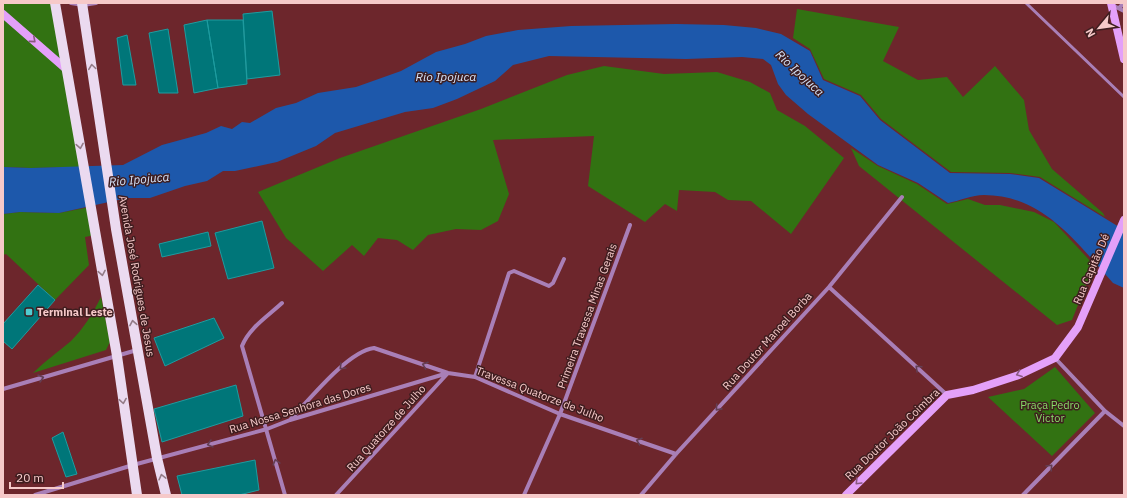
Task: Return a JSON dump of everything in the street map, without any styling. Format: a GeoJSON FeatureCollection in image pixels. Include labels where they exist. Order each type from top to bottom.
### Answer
{"type":"FeatureCollection","features":[{"type":"Feature","properties":{"kind":"main road"},"geometry":{"type":"LineString","coordinates":[[55,3],[117,356],[137,495]]}},
{"type":"Feature","properties":{"kind":"main road","name":"Avenida José Rodrigues de Jesus"},"geometry":{"type":"LineString","coordinates":[[83,4],[116,229],[157,458],[166,495]]}},
{"type":"Feature","properties":{"kind":"street"},"geometry":{"type":"LineString","coordinates":[[71,3],[96,3]]}},
{"type":"Feature","properties":{"kind":"street"},"geometry":{"type":"LineString","coordinates":[[1119,8],[1124,3]]}},
{"type":"Feature","properties":{"kind":"street"},"geometry":{"type":"LineString","coordinates":[[1111,4],[1124,11]]}},
{"type":"Feature","properties":{"kind":"street"},"geometry":{"type":"LineString","coordinates":[[1111,4],[1124,59]]}},
{"type":"Feature","properties":{"kind":"street"},"geometry":{"type":"LineString","coordinates":[[3,14],[66,69]]}},
{"type":"Feature","properties":{"kind":"street","name":"Rua Doutor Manoel Borba"},"geometry":{"type":"LineString","coordinates":[[641,495],[676,454],[829,287],[902,197]]}},
{"type":"Feature","properties":{"kind":"street","name":"Rua Capitão Dé"},"geometry":{"type":"LineString","coordinates":[[1078,327],[1124,221]]}},
{"type":"Feature","properties":{"kind":"street","name":"Primeira Travessa Minas Gerais"},"geometry":{"type":"LineString","coordinates":[[524,495],[560,414],[630,225]]}},
{"type":"Feature","properties":{"kind":"street"},"geometry":{"type":"LineString","coordinates":[[476,377],[510,274],[514,270],[549,286],[553,283],[564,259]]}},
{"type":"Feature","properties":{"kind":"street"},"geometry":{"type":"LineString","coordinates":[[829,287],[947,395]]}},
{"type":"Feature","properties":{"kind":"street"},"geometry":{"type":"LineString","coordinates":[[282,303],[253,329],[245,339],[242,346],[268,429],[286,495]]}},
{"type":"Feature","properties":{"kind":"street","name":"Rua Doutor João Coimbra"},"geometry":{"type":"LineString","coordinates":[[846,495],[947,395],[973,390],[1019,375],[1055,358],[1078,327]]}},
{"type":"Feature","properties":{"kind":"street","name":"Travessa Quatorze de Julho"},"geometry":{"type":"LineString","coordinates":[[290,420],[351,357],[366,349],[374,348],[448,373],[476,377],[560,414],[676,454]]}},
{"type":"Feature","properties":{"kind":"street"},"geometry":{"type":"LineString","coordinates":[[3,389],[137,350]]}},
{"type":"Feature","properties":{"kind":"street"},"geometry":{"type":"LineString","coordinates":[[1055,358],[1105,411],[1124,426]]}},
{"type":"Feature","properties":{"kind":"street","name":"Rua Nossa Senhora das Dores"},"geometry":{"type":"LineString","coordinates":[[35,495],[157,458],[268,429],[290,420],[448,373]]}},
{"type":"Feature","properties":{"kind":"street","name":"Rua Quatorze de Julho"},"geometry":{"type":"LineString","coordinates":[[336,495],[448,373]]}},
{"type":"Feature","properties":{"kind":"street"},"geometry":{"type":"LineString","coordinates":[[1023,495],[1105,411]]}},
{"type":"Feature","properties":{"kind":"lane"},"geometry":{"type":"LineString","coordinates":[[1026,3],[1124,97]]}},
{"type":"Feature","properties":{"kind":"green space"},"geometry":{"type":"Polygon","coordinates":[[[3,3],[53,3],[63,65],[3,13],[3,3]]]}},
{"type":"Feature","properties":{"kind":"green space"},"geometry":{"type":"Polygon","coordinates":[[[797,9],[899,27],[883,61],[918,80],[947,77],[963,97],[995,66],[1024,100],[1029,130],[1052,169],[1103,213],[1105,217],[1040,177],[1010,173],[951,172],[881,119],[861,95],[824,79],[810,49],[793,38],[797,9]]]}},
{"type":"Feature","properties":{"kind":"green space"},"geometry":{"type":"Polygon","coordinates":[[[3,18],[65,71],[83,167],[3,167],[3,18]]]}},
{"type":"Feature","properties":{"kind":"green space"},"geometry":{"type":"Polygon","coordinates":[[[604,66],[664,74],[717,72],[750,82],[770,93],[777,110],[805,126],[844,158],[791,234],[751,201],[728,200],[715,192],[679,190],[677,211],[665,204],[645,222],[588,186],[594,136],[493,140],[509,194],[498,221],[481,230],[456,229],[428,235],[413,250],[397,240],[378,238],[364,256],[352,245],[323,271],[286,238],[258,192],[340,158],[481,109],[567,75],[604,66]]]}},
{"type":"Feature","properties":{"kind":"green space"},"geometry":{"type":"Polygon","coordinates":[[[851,148],[878,166],[917,184],[947,204],[968,199],[985,205],[1000,205],[1034,212],[1054,222],[1094,265],[1072,320],[1057,325],[859,166],[851,148]]]}},
{"type":"Feature","properties":{"kind":"green space"},"geometry":{"type":"Polygon","coordinates":[[[90,207],[95,235],[85,237],[89,265],[55,300],[6,254],[3,255],[3,214],[20,212],[59,213],[90,207]]]}},
{"type":"Feature","properties":{"kind":"green space"},"geometry":{"type":"Polygon","coordinates":[[[101,297],[110,342],[106,350],[33,373],[76,336],[88,320],[101,297]]]}},
{"type":"Feature","properties":{"kind":"green space","name":"Praça Pedro Victor"},"geometry":{"type":"Polygon","coordinates":[[[1055,367],[1095,413],[1052,456],[988,397],[1024,389],[1055,367]]]}},
{"type":"Feature","properties":{"kind":"water","name":"Rio Ipojuca"},"geometry":{"type":"Polygon","coordinates":[[[676,24],[724,25],[756,28],[781,34],[810,51],[823,80],[860,96],[880,120],[950,173],[1010,174],[1039,178],[1124,230],[1124,288],[1113,283],[1072,238],[1041,212],[1024,203],[1005,197],[984,195],[948,203],[918,183],[878,165],[808,114],[786,95],[778,84],[771,65],[763,59],[742,57],[686,59],[549,56],[513,65],[495,81],[457,99],[433,108],[405,112],[335,133],[316,146],[277,162],[235,171],[223,171],[207,181],[185,186],[150,198],[127,198],[59,213],[20,212],[3,214],[3,167],[31,168],[123,165],[162,145],[206,133],[221,126],[232,129],[242,122],[250,123],[276,108],[296,103],[318,93],[356,87],[401,71],[436,52],[465,44],[486,36],[518,30],[571,26],[676,24]]]}},
{"type":"Feature","properties":{"kind":"building"},"geometry":{"type":"Polygon","coordinates":[[[272,11],[280,75],[247,79],[243,14],[272,11]]]}},
{"type":"Feature","properties":{"kind":"building"},"geometry":{"type":"Polygon","coordinates":[[[207,20],[218,88],[194,93],[184,25],[207,20]]]}},
{"type":"Feature","properties":{"kind":"building"},"geometry":{"type":"Polygon","coordinates":[[[207,20],[243,20],[247,84],[218,88],[207,20]]]}},
{"type":"Feature","properties":{"kind":"building"},"geometry":{"type":"Polygon","coordinates":[[[168,29],[178,93],[159,93],[149,33],[168,29]]]}},
{"type":"Feature","properties":{"kind":"building"},"geometry":{"type":"Polygon","coordinates":[[[127,35],[136,85],[123,85],[117,38],[127,35]]]}},
{"type":"Feature","properties":{"kind":"building"},"geometry":{"type":"Polygon","coordinates":[[[262,221],[274,268],[228,279],[215,233],[262,221]]]}},
{"type":"Feature","properties":{"kind":"building"},"geometry":{"type":"Polygon","coordinates":[[[208,232],[211,246],[162,257],[159,244],[208,232]]]}},
{"type":"Feature","properties":{"kind":"building","name":"Terminal Leste"},"geometry":{"type":"Polygon","coordinates":[[[38,285],[55,300],[12,349],[3,341],[3,324],[38,285]]]}},
{"type":"Feature","properties":{"kind":"building"},"geometry":{"type":"Polygon","coordinates":[[[214,318],[224,338],[165,366],[154,338],[214,318]]]}},
{"type":"Feature","properties":{"kind":"building"},"geometry":{"type":"Polygon","coordinates":[[[236,385],[243,416],[162,442],[154,409],[236,385]]]}},
{"type":"Feature","properties":{"kind":"building"},"geometry":{"type":"Polygon","coordinates":[[[63,432],[77,474],[66,477],[52,438],[63,432]]]}},
{"type":"Feature","properties":{"kind":"building"},"geometry":{"type":"Polygon","coordinates":[[[255,460],[259,490],[239,495],[182,495],[177,476],[255,460]]]}},
{"type":"Feature","properties":{"kind":"place","name":"Terminal Leste"},"geometry":{"type":"Point","coordinates":[29,312]}}]}
